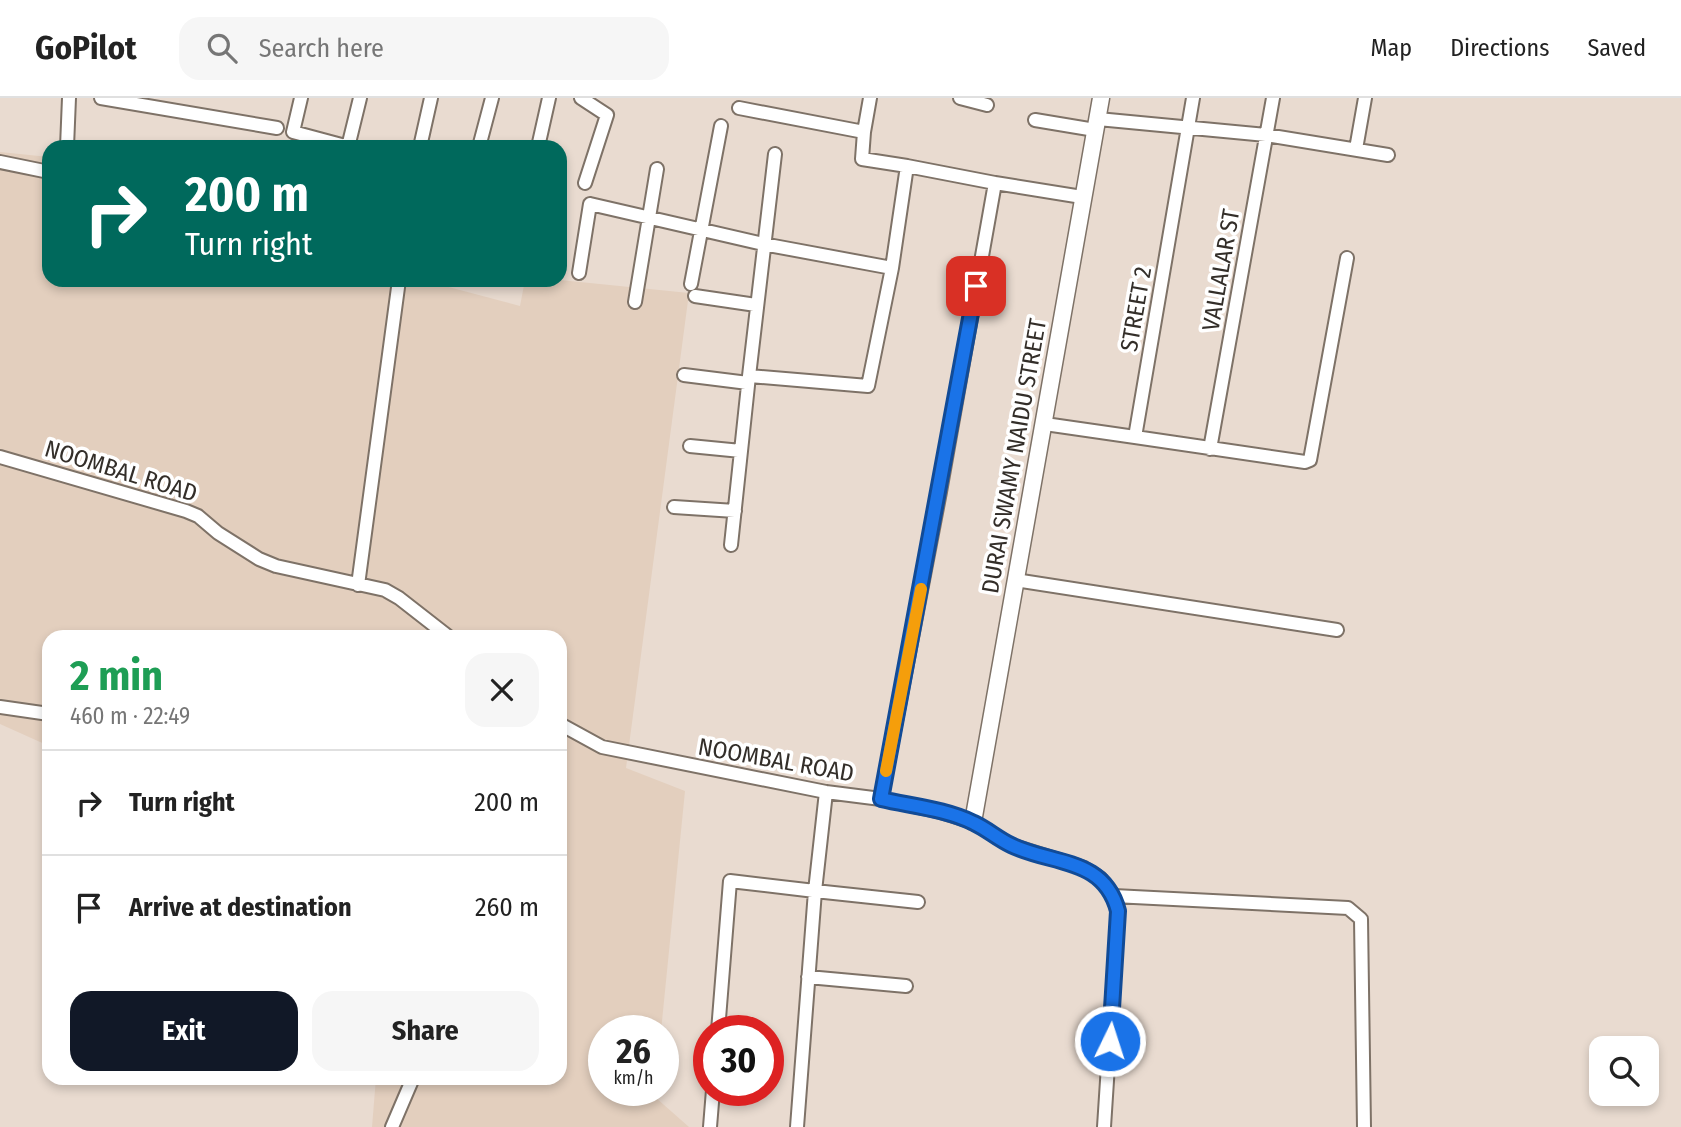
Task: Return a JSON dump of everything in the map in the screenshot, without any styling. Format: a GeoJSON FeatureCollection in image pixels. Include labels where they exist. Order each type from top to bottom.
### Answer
{"type":"FeatureCollection","features":[{"type":"Feature","properties":{"kind":"street"},"geometry":{"type":"LineString","coordinates":[[67,140],[69,98]]}},
{"type":"Feature","properties":{"kind":"street"},"geometry":{"type":"LineString","coordinates":[[101,98],[277,128]]}},
{"type":"Feature","properties":{"kind":"street"},"geometry":{"type":"LineString","coordinates":[[301,98],[293,132],[322,140]]}},
{"type":"Feature","properties":{"kind":"street"},"geometry":{"type":"LineString","coordinates":[[350,140],[360,98]]}},
{"type":"Feature","properties":{"kind":"street"},"geometry":{"type":"LineString","coordinates":[[422,140],[431,98]]}},
{"type":"Feature","properties":{"kind":"street"},"geometry":{"type":"LineString","coordinates":[[482,140],[492,98]]}},
{"type":"Feature","properties":{"kind":"street"},"geometry":{"type":"LineString","coordinates":[[540,140],[549,98]]}},
{"type":"Feature","properties":{"kind":"street"},"geometry":{"type":"LineString","coordinates":[[870,98],[862,159],[1082,198]]}},
{"type":"Feature","properties":{"kind":"street"},"geometry":{"type":"LineString","coordinates":[[960,98],[987,105]]}},
{"type":"Feature","properties":{"kind":"street","name":"DURAI SWAMY NAIDU STREET"},"geometry":{"type":"LineString","coordinates":[[973,822],[1101,98]]}},
{"type":"Feature","properties":{"kind":"street","name":"STREET 2"},"geometry":{"type":"LineString","coordinates":[[1135,437],[1193,98]]}},
{"type":"Feature","properties":{"kind":"street","name":"VALLALAR ST"},"geometry":{"type":"LineString","coordinates":[[1210,449],[1273,98]]}},
{"type":"Feature","properties":{"kind":"street"},"geometry":{"type":"LineString","coordinates":[[1356,149],[1365,98]]}},
{"type":"Feature","properties":{"kind":"street"},"geometry":{"type":"LineString","coordinates":[[583,99],[607,115],[585,183]]}},
{"type":"Feature","properties":{"kind":"street"},"geometry":{"type":"LineString","coordinates":[[739,108],[864,132]]}},
{"type":"Feature","properties":{"kind":"street"},"geometry":{"type":"LineString","coordinates":[[1035,120],[1266,135],[1388,155]]}},
{"type":"Feature","properties":{"kind":"street"},"geometry":{"type":"LineString","coordinates":[[720,127],[693,290],[756,305]]}},
{"type":"Feature","properties":{"kind":"street"},"geometry":{"type":"LineString","coordinates":[[731,545],[762,244],[775,154]]}},
{"type":"Feature","properties":{"kind":"street"},"geometry":{"type":"LineString","coordinates":[[0,162],[42,171]]}},
{"type":"Feature","properties":{"kind":"street"},"geometry":{"type":"LineString","coordinates":[[684,375],[868,386],[892,268],[907,166]]}},
{"type":"Feature","properties":{"kind":"street"},"geometry":{"type":"LineString","coordinates":[[635,302],[656,169]]}},
{"type":"Feature","properties":{"kind":"street"},"geometry":{"type":"LineString","coordinates":[[881,799],[940,492],[995,183]]}},
{"type":"Feature","properties":{"kind":"street"},"geometry":{"type":"LineString","coordinates":[[579,273],[590,204],[762,244],[892,268]]}},
{"type":"Feature","properties":{"kind":"street"},"geometry":{"type":"LineString","coordinates":[[1045,424],[1305,462],[1310,460],[1347,258]]}},
{"type":"Feature","properties":{"kind":"street"},"geometry":{"type":"LineString","coordinates":[[358,585],[398,287]]}},
{"type":"Feature","properties":{"kind":"street"},"geometry":{"type":"LineString","coordinates":[[690,446],[741,451]]}},
{"type":"Feature","properties":{"kind":"street","name":"NOOMBAL ROAD"},"geometry":{"type":"LineString","coordinates":[[0,457],[186,511],[198,516],[218,533],[259,559],[276,566],[384,590],[399,598],[440,630]]}},
{"type":"Feature","properties":{"kind":"street"},"geometry":{"type":"LineString","coordinates":[[674,507],[735,511]]}},
{"type":"Feature","properties":{"kind":"street"},"geometry":{"type":"LineString","coordinates":[[1015,580],[1338,630]]}},
{"type":"Feature","properties":{"kind":"street"},"geometry":{"type":"LineString","coordinates":[[0,707],[42,713]]}},
{"type":"Feature","properties":{"kind":"street","name":"NOOMBAL ROAD"},"geometry":{"type":"LineString","coordinates":[[567,728],[602,747],[826,792],[942,811],[973,822],[1011,845],[1084,868],[1100,878],[1114,896]]}},
{"type":"Feature","properties":{"kind":"street"},"geometry":{"type":"LineString","coordinates":[[797,1127],[815,891],[826,792]]}},
{"type":"Feature","properties":{"kind":"street"},"geometry":{"type":"LineString","coordinates":[[719,1015],[730,881],[918,902]]}},
{"type":"Feature","properties":{"kind":"street"},"geometry":{"type":"LineString","coordinates":[[1104,1127],[1118,911],[1114,896],[1348,908],[1361,919],[1364,1127]]}},
{"type":"Feature","properties":{"kind":"street"},"geometry":{"type":"LineString","coordinates":[[808,977],[906,986]]}},
{"type":"Feature","properties":{"kind":"street"},"geometry":{"type":"LineString","coordinates":[[392,1127],[410,1085]]}},
{"type":"Feature","properties":{"kind":"street"},"geometry":{"type":"LineString","coordinates":[[710,1127],[712,1106]]}},
{"type":"Feature","properties":{"kind":"shaded area"},"geometry":{"type":"Polygon","coordinates":[[[0,152],[42,156],[42,287],[448,287],[520,306],[524,287],[567,287],[567,281],[689,293],[626,768],[685,791],[663,1015],[588,1015],[588,1106],[665,1106],[689,1127],[372,1127],[375,1085],[567,1085],[567,630],[42,630],[42,743],[0,724],[0,152]]]}},
{"type":"Feature","properties":{"kind":"slow traffic"},"geometry":{"type":"LineString","coordinates":[[886,771],[921,589]]}},
{"type":"Feature","properties":{"kind":"route"},"geometry":{"type":"LineString","coordinates":[[976,286],[940,492],[881,799],[942,811],[973,822],[1011,845],[1084,868],[1100,878],[1114,896],[1118,911],[1110,1041]]}}]}
